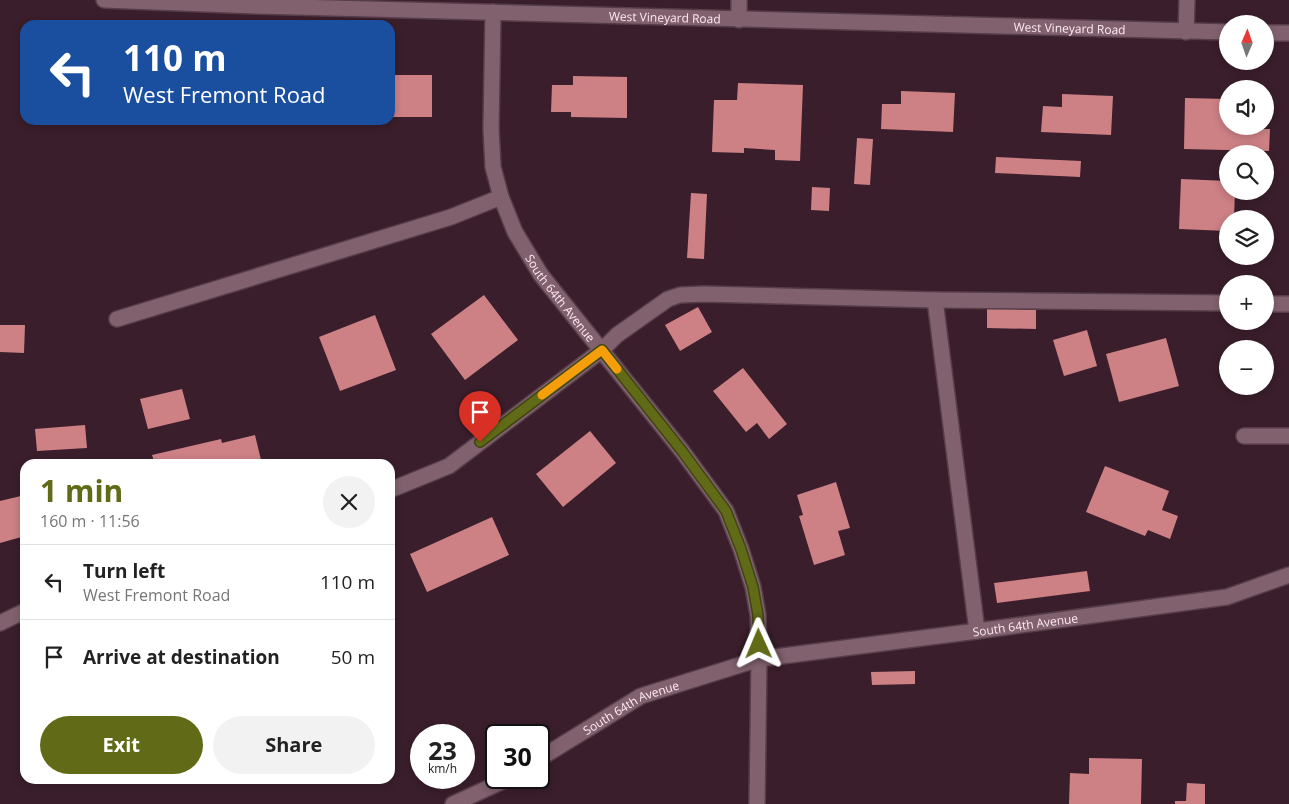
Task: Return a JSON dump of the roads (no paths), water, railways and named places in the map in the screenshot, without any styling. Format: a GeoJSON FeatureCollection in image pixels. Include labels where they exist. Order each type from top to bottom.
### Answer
{"type":"FeatureCollection","features":[{"type":"Feature","properties":{"kind":"street","name":"West Vineyard Road"},"geometry":{"type":"LineString","coordinates":[[104,0],[257,3],[738,20],[1219,32]]}},
{"type":"Feature","properties":{"kind":"street"},"geometry":{"type":"LineString","coordinates":[[738,20],[739,0]]}},
{"type":"Feature","properties":{"kind":"street"},"geometry":{"type":"LineString","coordinates":[[1186,32],[1187,0]]}},
{"type":"Feature","properties":{"kind":"street","name":"South 64th Avenue"},"geometry":{"type":"LineString","coordinates":[[494,12],[491,129],[493,167],[501,197],[515,232],[541,274],[682,451],[726,511],[741,549],[753,587],[758,615],[757,804]]}},
{"type":"Feature","properties":{"kind":"street"},"geometry":{"type":"LineString","coordinates":[[1274,33],[1289,33]]}},
{"type":"Feature","properties":{"kind":"street"},"geometry":{"type":"LineString","coordinates":[[117,318],[451,217],[501,197]]}},
{"type":"Feature","properties":{"kind":"street"},"geometry":{"type":"LineString","coordinates":[[395,488],[449,466],[602,350],[617,335],[668,299],[680,295],[1219,303]]}},
{"type":"Feature","properties":{"kind":"street"},"geometry":{"type":"LineString","coordinates":[[935,300],[977,631]]}},
{"type":"Feature","properties":{"kind":"street"},"geometry":{"type":"LineString","coordinates":[[1274,304],[1289,304]]}},
{"type":"Feature","properties":{"kind":"street"},"geometry":{"type":"LineString","coordinates":[[1244,436],[1289,436]]}},
{"type":"Feature","properties":{"kind":"street","name":"South 64th Avenue"},"geometry":{"type":"LineString","coordinates":[[550,752],[641,696],[759,659],[1227,598],[1289,575]]}},
{"type":"Feature","properties":{"kind":"street"},"geometry":{"type":"LineString","coordinates":[[0,623],[20,613]]}},
{"type":"Feature","properties":{"kind":"street"},"geometry":{"type":"LineString","coordinates":[[453,804],[486,789]]}}]}
